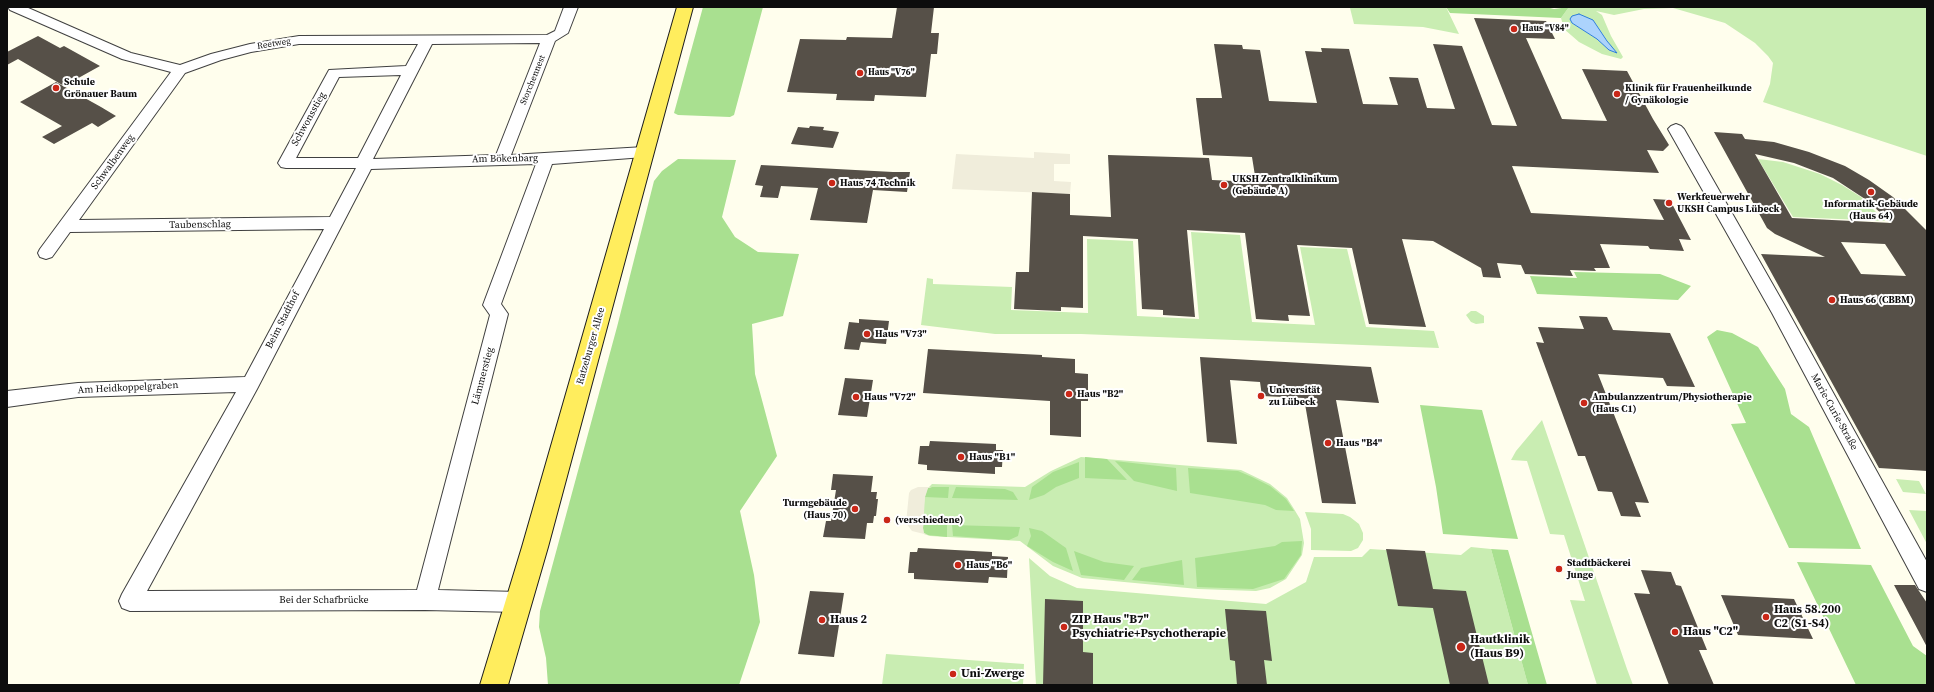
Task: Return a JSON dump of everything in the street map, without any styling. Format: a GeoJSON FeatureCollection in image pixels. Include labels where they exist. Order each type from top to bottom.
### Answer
{"type":"FeatureCollection","features":[{"type":"Feature","properties":{"kind":"main road","name":"Ratzeburger Allee"},"geometry":{"type":"LineString","coordinates":[[494,685],[544,517],[685,7]]}},
{"type":"Feature","properties":{"kind":"street"},"geometry":{"type":"LineString","coordinates":[[15,7],[127,56],[159,63],[180,70]]}},
{"type":"Feature","properties":{"kind":"street","name":"Storchennest"},"geometry":{"type":"LineString","coordinates":[[502,159],[549,39],[561,33],[571,7]]}},
{"type":"Feature","properties":{"kind":"street","name":"Beim Stadthof"},"geometry":{"type":"LineString","coordinates":[[130,601],[250,384],[364,163],[409,70],[427,39]]}},
{"type":"Feature","properties":{"kind":"street","name":"Reetweg"},"geometry":{"type":"LineString","coordinates":[[180,70],[250,48],[299,40],[549,39]]}},
{"type":"Feature","properties":{"kind":"street","name":"Schwalbenweg"},"geometry":{"type":"LineString","coordinates":[[46,253],[180,70]]}},
{"type":"Feature","properties":{"kind":"street","name":"Schwonsstieg"},"geometry":{"type":"LineString","coordinates":[[364,163],[286,163],[334,73],[409,70]]}},
{"type":"Feature","properties":{"kind":"street","name":"Marie-Curie-Straße"},"geometry":{"type":"LineString","coordinates":[[1676,129],[1726,218],[1721,224],[1724,233],[1740,243],[1927,582]]}},
{"type":"Feature","properties":{"kind":"street","name":"Am Bökenbarg"},"geometry":{"type":"LineString","coordinates":[[364,163],[546,159],[644,152]]}},
{"type":"Feature","properties":{"kind":"street","name":"Lämmerstieg"},"geometry":{"type":"LineString","coordinates":[[425,600],[499,314],[492,305],[546,159]]}},
{"type":"Feature","properties":{"kind":"street","name":"Taubenschlag"},"geometry":{"type":"LineString","coordinates":[[67,226],[333,223]]}},
{"type":"Feature","properties":{"kind":"street","name":"Am Heidkoppelgraben"},"geometry":{"type":"LineString","coordinates":[[7,399],[78,390],[250,384]]}},
{"type":"Feature","properties":{"kind":"street","name":"Bei der Schafbrücke"},"geometry":{"type":"LineString","coordinates":[[130,601],[425,600],[518,602]]}},
{"type":"Feature","properties":{"kind":"green space"},"geometry":{"type":"Polygon","coordinates":[[[703,7],[763,7],[734,115],[730,117],[678,115],[674,113],[703,7]]]}},
{"type":"Feature","properties":{"kind":"green space"},"geometry":{"type":"Polygon","coordinates":[[[1446,7],[1459,34],[1423,27],[1354,24],[1350,8],[1446,7]]]}},
{"type":"Feature","properties":{"kind":"green space"},"geometry":{"type":"Polygon","coordinates":[[[1446,7],[1546,7],[1554,9],[1569,7],[1561,18],[1450,13],[1446,7]]]}},
{"type":"Feature","properties":{"kind":"green space"},"geometry":{"type":"Polygon","coordinates":[[[1569,7],[1927,7],[1927,156],[1763,102],[1770,84],[1773,63],[1755,43],[1725,23],[1673,8],[1644,9],[1614,15],[1596,11],[1602,15],[1611,36],[1623,57],[1621,59],[1602,54],[1579,42],[1564,29],[1561,18],[1569,7]],[[1570,19],[1572,23],[1597,39],[1609,50],[1615,52],[1593,20],[1570,19]]]}},
{"type":"Feature","properties":{"kind":"green space"},"geometry":{"type":"Polygon","coordinates":[[[678,159],[736,160],[722,217],[735,237],[758,252],[799,254],[783,316],[752,324],[755,374],[777,456],[740,511],[754,575],[760,622],[739,685],[548,685],[546,658],[539,627],[540,611],[617,327],[654,181],[662,171],[678,159]]]}},
{"type":"Feature","properties":{"kind":"green space"},"geometry":{"type":"Polygon","coordinates":[[[1758,159],[1783,162],[1820,174],[1861,197],[1885,221],[1793,217],[1758,159]]]}},
{"type":"Feature","properties":{"kind":"green space"},"geometry":{"type":"Polygon","coordinates":[[[1191,232],[1240,235],[1252,322],[1315,325],[1300,247],[1347,249],[1366,327],[1434,331],[1439,348],[1081,334],[995,334],[921,325],[927,278],[933,279],[933,284],[1012,287],[1011,310],[1088,313],[1087,239],[1133,241],[1137,316],[1199,319],[1191,232]]]}},
{"type":"Feature","properties":{"kind":"green space"},"geometry":{"type":"Polygon","coordinates":[[[1574,272],[1660,274],[1691,286],[1678,300],[1537,294],[1530,276],[1577,278],[1574,272]]]}},
{"type":"Feature","properties":{"kind":"green space"},"geometry":{"type":"Polygon","coordinates":[[[1471,311],[1476,311],[1484,316],[1484,323],[1476,324],[1471,322],[1466,315],[1471,311]]]}},
{"type":"Feature","properties":{"kind":"green space"},"geometry":{"type":"Polygon","coordinates":[[[1717,330],[1732,333],[1758,347],[1785,389],[1791,414],[1809,427],[1861,549],[1789,548],[1731,424],[1746,423],[1707,337],[1717,330]]]}},
{"type":"Feature","properties":{"kind":"green space"},"geometry":{"type":"Polygon","coordinates":[[[1420,405],[1482,410],[1518,539],[1443,534],[1436,487],[1420,405]]]}},
{"type":"Feature","properties":{"kind":"green space"},"geometry":{"type":"Polygon","coordinates":[[[1542,420],[1633,685],[1597,685],[1570,600],[1585,601],[1564,535],[1550,534],[1527,461],[1511,460],[1516,451],[1542,420]]]}},
{"type":"Feature","properties":{"kind":"green space"},"geometry":{"type":"Polygon","coordinates":[[[1081,457],[1241,470],[1270,484],[1287,498],[1300,519],[1304,543],[1302,555],[1286,579],[1270,588],[1256,591],[1198,589],[1082,578],[1053,566],[1020,541],[930,536],[924,534],[922,531],[925,491],[932,484],[1025,487],[1051,471],[1081,457]]]}},
{"type":"Feature","properties":{"kind":"green space"},"geometry":{"type":"Polygon","coordinates":[[[1085,457],[1107,459],[1127,480],[1085,478],[1085,457]]]}},
{"type":"Feature","properties":{"kind":"green space"},"geometry":{"type":"Polygon","coordinates":[[[1115,461],[1176,468],[1177,491],[1134,481],[1115,461]]]}},
{"type":"Feature","properties":{"kind":"green space"},"geometry":{"type":"Polygon","coordinates":[[[1079,462],[1079,478],[1056,487],[1044,495],[1029,500],[1032,487],[1053,472],[1079,462]]]}},
{"type":"Feature","properties":{"kind":"green space"},"geometry":{"type":"Polygon","coordinates":[[[1188,468],[1238,471],[1270,486],[1286,499],[1294,511],[1276,510],[1265,505],[1190,493],[1188,468]]]}},
{"type":"Feature","properties":{"kind":"green space"},"geometry":{"type":"Polygon","coordinates":[[[1896,479],[1919,481],[1926,494],[1903,492],[1896,479]]]}},
{"type":"Feature","properties":{"kind":"green space"},"geometry":{"type":"Polygon","coordinates":[[[949,487],[948,498],[925,497],[928,488],[949,487]]]}},
{"type":"Feature","properties":{"kind":"green space"},"geometry":{"type":"Polygon","coordinates":[[[956,487],[1005,489],[1013,492],[1018,500],[952,498],[956,487]]]}},
{"type":"Feature","properties":{"kind":"green space"},"geometry":{"type":"Polygon","coordinates":[[[1909,510],[1927,511],[1927,544],[1909,510]]]}},
{"type":"Feature","properties":{"kind":"green space"},"geometry":{"type":"Polygon","coordinates":[[[1305,512],[1343,514],[1350,517],[1359,524],[1363,533],[1363,540],[1358,548],[1351,551],[1311,550],[1311,529],[1305,512]]]}},
{"type":"Feature","properties":{"kind":"green space"},"geometry":{"type":"Polygon","coordinates":[[[924,524],[947,525],[947,537],[928,535],[924,533],[924,524]]]}},
{"type":"Feature","properties":{"kind":"green space"},"geometry":{"type":"Polygon","coordinates":[[[952,525],[1020,527],[1018,536],[1009,540],[953,536],[952,525]]]}},
{"type":"Feature","properties":{"kind":"green space"},"geometry":{"type":"Polygon","coordinates":[[[1029,528],[1042,531],[1066,548],[1073,571],[1053,562],[1027,546],[1031,536],[1029,528]]]}},
{"type":"Feature","properties":{"kind":"green space"},"geometry":{"type":"Polygon","coordinates":[[[1302,541],[1301,555],[1284,579],[1253,589],[1197,587],[1195,558],[1275,546],[1282,542],[1302,541]]]}},
{"type":"Feature","properties":{"kind":"green space"},"geometry":{"type":"Polygon","coordinates":[[[1471,547],[1491,549],[1528,685],[1036,685],[1029,558],[1050,576],[1077,588],[1266,604],[1306,582],[1314,557],[1362,557],[1370,549],[1461,555],[1471,547]]]}},
{"type":"Feature","properties":{"kind":"green space"},"geometry":{"type":"Polygon","coordinates":[[[1491,549],[1508,550],[1547,685],[1528,685],[1491,549]]]}},
{"type":"Feature","properties":{"kind":"green space"},"geometry":{"type":"Polygon","coordinates":[[[1074,551],[1104,562],[1134,566],[1124,580],[1081,575],[1074,551]]]}},
{"type":"Feature","properties":{"kind":"green space"},"geometry":{"type":"Polygon","coordinates":[[[1182,560],[1184,585],[1132,580],[1141,568],[1182,560]]]}},
{"type":"Feature","properties":{"kind":"green space"},"geometry":{"type":"Polygon","coordinates":[[[1797,562],[1871,565],[1913,646],[1927,656],[1927,685],[1856,685],[1797,562]]]}},
{"type":"Feature","properties":{"kind":"green space","name":"Uni-Zwerge"},"geometry":{"type":"Polygon","coordinates":[[[886,654],[1024,664],[1023,685],[882,685],[886,654]]]}},
{"type":"Feature","properties":{"kind":"shaded area"},"geometry":{"type":"Polygon","coordinates":[[[1034,152],[1070,154],[1070,164],[1054,164],[1054,181],[1071,182],[1070,194],[952,189],[956,154],[1034,158],[1034,152]]]}},
{"type":"Feature","properties":{"kind":"shaded area"},"geometry":{"type":"Polygon","coordinates":[[[918,487],[932,487],[928,488],[925,497],[923,528],[924,533],[928,535],[912,531],[906,523],[909,493],[911,490],[918,487]]]}},
{"type":"Feature","properties":{"kind":"water"},"geometry":{"type":"Polygon","coordinates":[[[1579,14],[1593,20],[1617,53],[1609,50],[1597,39],[1572,23],[1570,19],[1572,16],[1579,14]]]}},
{"type":"Feature","properties":{"kind":"building","name":"Haus \"V76\""},"geometry":{"type":"Polygon","coordinates":[[[897,7],[934,7],[931,33],[939,33],[937,54],[931,54],[926,97],[875,95],[874,101],[836,100],[837,94],[787,92],[800,39],[846,40],[847,37],[892,38],[897,7]]]}},
{"type":"Feature","properties":{"kind":"building","name":"UKSH Zentralklinikum (Gebäude A)"},"geometry":{"type":"Polygon","coordinates":[[[1474,18],[1546,21],[1555,39],[1526,38],[1562,119],[1607,121],[1582,69],[1627,71],[1669,145],[1663,151],[1647,150],[1659,173],[1512,166],[1531,213],[1664,220],[1653,199],[1670,200],[1691,240],[1679,239],[1684,251],[1650,249],[1648,246],[1600,244],[1610,268],[1594,268],[1596,271],[1570,270],[1573,276],[1525,274],[1521,265],[1497,263],[1501,278],[1483,277],[1481,268],[1433,241],[1402,239],[1426,327],[1369,324],[1352,248],[1297,245],[1310,316],[1288,315],[1289,321],[1256,319],[1245,233],[1187,230],[1195,317],[1163,315],[1163,310],[1142,309],[1138,239],[1083,236],[1083,308],[1061,307],[1061,311],[1014,309],[1016,272],[1029,272],[1032,192],[1070,194],[1070,215],[1111,217],[1108,155],[1209,158],[1212,180],[1256,182],[1252,157],[1203,155],[1196,98],[1222,98],[1214,44],[1242,45],[1243,49],[1260,50],[1269,101],[1317,103],[1305,51],[1322,52],[1321,48],[1349,49],[1363,104],[1398,105],[1389,77],[1418,78],[1427,108],[1455,109],[1433,44],[1462,46],[1492,125],[1517,126],[1474,18]]]}},
{"type":"Feature","properties":{"kind":"building"},"geometry":{"type":"Polygon","coordinates":[[[38,36],[60,48],[64,46],[100,66],[64,86],[18,59],[7,65],[7,52],[38,36]]]}},
{"type":"Feature","properties":{"kind":"building","name":"Schule Grönauer Baum"},"geometry":{"type":"Polygon","coordinates":[[[56,82],[116,116],[98,127],[92,123],[54,144],[42,137],[62,126],[20,102],[56,82]]]}},
{"type":"Feature","properties":{"kind":"building"},"geometry":{"type":"Polygon","coordinates":[[[810,126],[824,127],[823,130],[839,132],[833,148],[791,144],[798,127],[809,128],[810,126]]]}},
{"type":"Feature","properties":{"kind":"building"},"geometry":{"type":"Polygon","coordinates":[[[1714,132],[1742,134],[1745,139],[1774,142],[1809,152],[1845,166],[1869,180],[1893,197],[1927,231],[1927,471],[1879,468],[1761,254],[1825,257],[1775,234],[1767,228],[1714,132]],[[1755,154],[1792,218],[1892,223],[1865,199],[1833,178],[1794,163],[1755,154]],[[1841,242],[1861,274],[1906,276],[1885,244],[1841,242]]]}},
{"type":"Feature","properties":{"kind":"building","name":"Haus 74 Technik"},"geometry":{"type":"Polygon","coordinates":[[[761,165],[910,172],[907,192],[873,190],[867,223],[810,220],[818,188],[781,186],[778,198],[760,197],[763,186],[755,185],[761,165]]]}},
{"type":"Feature","properties":{"kind":"building","name":"Ambulanzzentrum/Physiotherapie (Haus C1)"},"geometry":{"type":"Polygon","coordinates":[[[1579,316],[1607,317],[1613,330],[1670,333],[1695,387],[1667,386],[1663,378],[1598,374],[1649,503],[1635,502],[1641,517],[1621,516],[1612,492],[1598,491],[1585,456],[1578,456],[1536,342],[1544,343],[1538,327],[1584,329],[1579,316]]]}},
{"type":"Feature","properties":{"kind":"building","name":"Haus \"V73\""},"geometry":{"type":"Polygon","coordinates":[[[859,319],[889,321],[886,344],[861,342],[859,350],[844,349],[849,322],[859,323],[859,319]]]}},
{"type":"Feature","properties":{"kind":"building"},"geometry":{"type":"Polygon","coordinates":[[[928,349],[1042,355],[1042,357],[1075,359],[1075,373],[1088,374],[1088,401],[1081,401],[1081,437],[1050,435],[1050,401],[923,393],[928,349]]]}},
{"type":"Feature","properties":{"kind":"building"},"geometry":{"type":"Polygon","coordinates":[[[1200,357],[1371,367],[1379,403],[1336,400],[1356,504],[1322,503],[1304,398],[1262,396],[1260,382],[1230,380],[1237,444],[1207,442],[1200,357]]]}},
{"type":"Feature","properties":{"kind":"building","name":"Haus \"V72\""},"geometry":{"type":"Polygon","coordinates":[[[845,378],[873,380],[867,417],[838,415],[845,378]]]}},
{"type":"Feature","properties":{"kind":"building","name":"Haus \"B1\""},"geometry":{"type":"Polygon","coordinates":[[[930,441],[996,444],[996,450],[1003,450],[1002,467],[995,467],[995,474],[927,470],[927,465],[918,464],[920,446],[929,446],[930,441]]]}},
{"type":"Feature","properties":{"kind":"building","name":"Turmgebäude (Haus 70)"},"geometry":{"type":"Polygon","coordinates":[[[833,474],[873,476],[871,492],[877,492],[876,499],[878,499],[876,516],[874,516],[873,523],[867,523],[865,539],[823,537],[826,521],[831,521],[836,490],[831,490],[833,474]]]}},
{"type":"Feature","properties":{"kind":"building","name":"Haus \"B6\""},"geometry":{"type":"Polygon","coordinates":[[[918,548],[992,552],[992,556],[1008,557],[1007,578],[989,577],[988,583],[914,579],[914,573],[908,573],[910,552],[917,552],[918,548]]]}},
{"type":"Feature","properties":{"kind":"building","name":"Hautklinik (Haus B9)"},"geometry":{"type":"Polygon","coordinates":[[[1386,549],[1425,551],[1433,589],[1466,591],[1489,685],[1450,685],[1433,608],[1398,606],[1386,549]]]}},
{"type":"Feature","properties":{"kind":"building","name":"Haus \"C2\""},"geometry":{"type":"Polygon","coordinates":[[[1641,570],[1671,572],[1676,585],[1681,586],[1707,650],[1699,650],[1714,685],[1669,685],[1634,593],[1650,594],[1641,570]]]}},
{"type":"Feature","properties":{"kind":"building"},"geometry":{"type":"Polygon","coordinates":[[[1894,585],[1915,585],[1927,603],[1927,647],[1894,585]]]}},
{"type":"Feature","properties":{"kind":"building","name":"Haus 2"},"geometry":{"type":"Polygon","coordinates":[[[810,591],[844,593],[834,657],[798,654],[810,591]]]}},
{"type":"Feature","properties":{"kind":"building","name":"Haus 58.200 C2 (S1-S4)"},"geometry":{"type":"Polygon","coordinates":[[[1721,595],[1794,599],[1813,639],[1738,635],[1721,595]]]}},
{"type":"Feature","properties":{"kind":"building","name":"ZIP Haus \"B7\" Psychiatrie+Psychotherapie"},"geometry":{"type":"Polygon","coordinates":[[[1045,599],[1083,601],[1083,652],[1093,653],[1093,685],[1043,685],[1045,599]]]}},
{"type":"Feature","properties":{"kind":"building"},"geometry":{"type":"Polygon","coordinates":[[[1225,609],[1266,611],[1272,661],[1264,660],[1267,685],[1237,685],[1235,661],[1230,660],[1225,609]]]}},
{"type":"Feature","properties":{"kind":"place","name":"Haus \"V84\""},"geometry":{"type":"Point","coordinates":[1514,29]}},
{"type":"Feature","properties":{"kind":"place","name":"Haus \"V76\""},"geometry":{"type":"Point","coordinates":[860,73]}},
{"type":"Feature","properties":{"kind":"place","name":"Schule Grönauer Baum"},"geometry":{"type":"Point","coordinates":[56,88]}},
{"type":"Feature","properties":{"kind":"place","name":"Klinik für Frauenheilkunde / Gynäkologie"},"geometry":{"type":"Point","coordinates":[1617,94]}},
{"type":"Feature","properties":{"kind":"place","name":"Haus 74 Technik"},"geometry":{"type":"Point","coordinates":[832,183]}},
{"type":"Feature","properties":{"kind":"place","name":"UKSH Zentralklinikum (Gebäude A)"},"geometry":{"type":"Point","coordinates":[1224,185]}},
{"type":"Feature","properties":{"kind":"place","name":"Informatik-Gebäude (Haus 64)"},"geometry":{"type":"Point","coordinates":[1871,192]}},
{"type":"Feature","properties":{"kind":"place","name":"Werkfeuerwehr UKSH Campus Lübeck"},"geometry":{"type":"Point","coordinates":[1669,203]}},
{"type":"Feature","properties":{"kind":"place","name":"Haus 66 (CBBM)"},"geometry":{"type":"Point","coordinates":[1832,300]}},
{"type":"Feature","properties":{"kind":"place","name":"Haus \"V73\""},"geometry":{"type":"Point","coordinates":[867,334]}},
{"type":"Feature","properties":{"kind":"place","name":"Haus \"B2\""},"geometry":{"type":"Point","coordinates":[1069,394]}},
{"type":"Feature","properties":{"kind":"place","name":"Universität zu Lübeck"},"geometry":{"type":"Point","coordinates":[1261,396]}},
{"type":"Feature","properties":{"kind":"place","name":"Haus \"V72\""},"geometry":{"type":"Point","coordinates":[856,397]}},
{"type":"Feature","properties":{"kind":"place","name":"Ambulanzzentrum/Physiotherapie (Haus C1)"},"geometry":{"type":"Point","coordinates":[1584,403]}},
{"type":"Feature","properties":{"kind":"place","name":"Haus \"B4\""},"geometry":{"type":"Point","coordinates":[1328,443]}},
{"type":"Feature","properties":{"kind":"place","name":"Haus \"B1\""},"geometry":{"type":"Point","coordinates":[961,457]}},
{"type":"Feature","properties":{"kind":"place","name":"Turmgebäude (Haus 70)"},"geometry":{"type":"Point","coordinates":[855,509]}},
{"type":"Feature","properties":{"kind":"place","name":"(verschiedene)"},"geometry":{"type":"Point","coordinates":[887,520]}},
{"type":"Feature","properties":{"kind":"place","name":"Haus \"B6\""},"geometry":{"type":"Point","coordinates":[958,565]}},
{"type":"Feature","properties":{"kind":"place","name":"Stadtbäckerei Junge"},"geometry":{"type":"Point","coordinates":[1559,569]}},
{"type":"Feature","properties":{"kind":"place","name":"Haus 58.200 C2 (S1-S4)"},"geometry":{"type":"Point","coordinates":[1766,617]}},
{"type":"Feature","properties":{"kind":"place","name":"Haus 2"},"geometry":{"type":"Point","coordinates":[822,620]}},
{"type":"Feature","properties":{"kind":"place","name":"ZIP Haus \"B7\" Psychiatrie+Psychotherapie"},"geometry":{"type":"Point","coordinates":[1064,627]}},
{"type":"Feature","properties":{"kind":"place","name":"Haus \"C2\""},"geometry":{"type":"Point","coordinates":[1675,632]}},
{"type":"Feature","properties":{"kind":"place","name":"Hautklinik (Haus B9)"},"geometry":{"type":"Point","coordinates":[1461,647]}},
{"type":"Feature","properties":{"kind":"place","name":"Uni-Zwerge"},"geometry":{"type":"Point","coordinates":[953,674]}}]}
